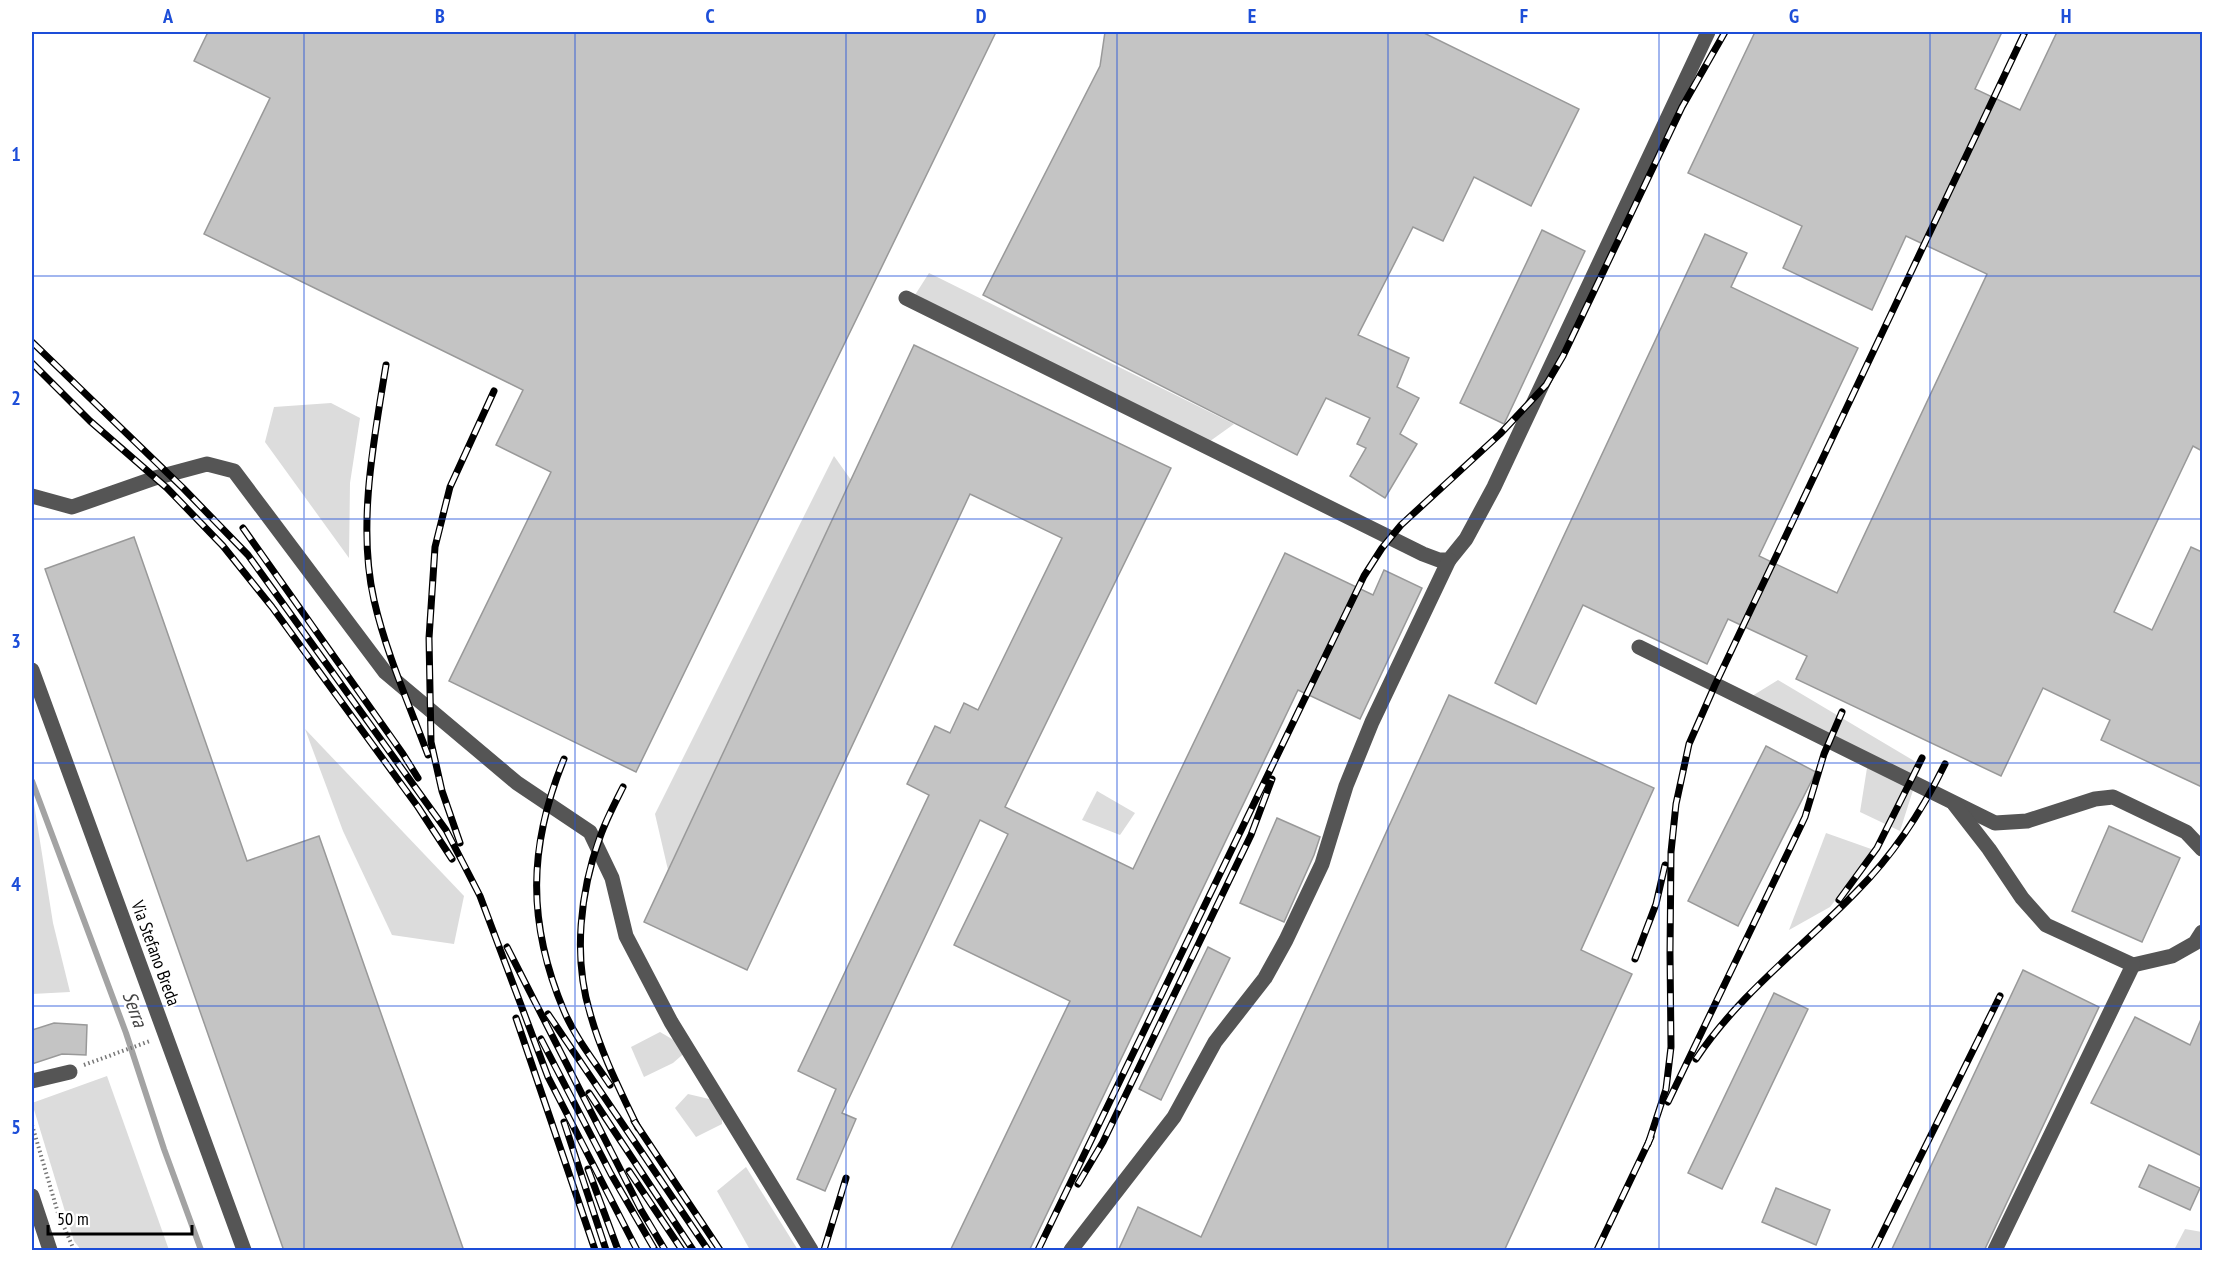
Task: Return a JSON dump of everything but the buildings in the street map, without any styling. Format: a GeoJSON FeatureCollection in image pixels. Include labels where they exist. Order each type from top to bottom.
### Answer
{"type":"FeatureCollection","features":[{"type":"Feature","properties":{"kind":"street"},"geometry":{"type":"LineString","coordinates":[[1071,1251],[1174,1117],[1215,1042],[1265,978],[1286,940],[1322,864],[1346,786],[1372,722],[1449,560],[1466,539],[1494,487],[1708,32]]}},
{"type":"Feature","properties":{"kind":"street"},"geometry":{"type":"LineString","coordinates":[[906,298],[1423,554],[1439,560],[1449,560]]}},
{"type":"Feature","properties":{"kind":"street"},"geometry":{"type":"LineString","coordinates":[[32,496],[72,507],[155,478],[207,464],[234,471],[385,672],[517,783],[590,832],[612,878],[626,936],[671,1022],[811,1251]]}},
{"type":"Feature","properties":{"kind":"street"},"geometry":{"type":"LineString","coordinates":[[1639,648],[1995,822],[2027,822],[2095,799],[2113,797],[2186,832],[2202,849]]}},
{"type":"Feature","properties":{"kind":"street","name":"Via Stefano Breda"},"geometry":{"type":"LineString","coordinates":[[32,670],[244,1251]]}},
{"type":"Feature","properties":{"kind":"street"},"geometry":{"type":"LineString","coordinates":[[1952,802],[1989,849],[2022,898],[2046,925],[2133,965],[2172,956],[2195,943],[2202,932]]}},
{"type":"Feature","properties":{"kind":"street"},"geometry":{"type":"LineString","coordinates":[[1995,1251],[2133,965]]}},
{"type":"Feature","properties":{"kind":"street"},"geometry":{"type":"LineString","coordinates":[[32,1080],[70,1072]]}},
{"type":"Feature","properties":{"kind":"street"},"geometry":{"type":"LineString","coordinates":[[32,1196],[50,1251]]}},
{"type":"Feature","properties":{"kind":"path"},"geometry":{"type":"LineString","coordinates":[[104,1057],[155,1039]]}},
{"type":"Feature","properties":{"kind":"path"},"geometry":{"type":"LineString","coordinates":[[32,1125],[58,1214],[74,1251]]}},
{"type":"Feature","properties":{"kind":"shaded area"},"geometry":{"type":"Polygon","coordinates":[[[929,273],[1234,424],[1206,444],[908,306],[929,273]]]}},
{"type":"Feature","properties":{"kind":"shaded area"},"geometry":{"type":"Polygon","coordinates":[[[331,403],[360,418],[350,483],[349,558],[265,442],[274,407],[331,403]]]}},
{"type":"Feature","properties":{"kind":"shaded area"},"geometry":{"type":"Polygon","coordinates":[[[834,456],[851,480],[668,870],[655,814],[834,456]]]}},
{"type":"Feature","properties":{"kind":"shaded area"},"geometry":{"type":"Polygon","coordinates":[[[1778,680],[1921,765],[1900,831],[1860,812],[1867,768],[1744,701],[1778,680]]]}},
{"type":"Feature","properties":{"kind":"shaded area"},"geometry":{"type":"Polygon","coordinates":[[[305,729],[464,896],[454,944],[392,935],[343,831],[305,729]]]}},
{"type":"Feature","properties":{"kind":"shaded area"},"geometry":{"type":"Polygon","coordinates":[[[32,791],[53,923],[70,992],[32,994],[32,791]]]}},
{"type":"Feature","properties":{"kind":"shaded area"},"geometry":{"type":"Polygon","coordinates":[[[1097,791],[1135,813],[1120,835],[1082,820],[1097,791]]]}},
{"type":"Feature","properties":{"kind":"shaded area"},"geometry":{"type":"Polygon","coordinates":[[[1826,833],[1874,850],[1830,907],[1789,930],[1826,833]]]}},
{"type":"Feature","properties":{"kind":"shaded area"},"geometry":{"type":"Polygon","coordinates":[[[660,1032],[689,1049],[673,1063],[644,1077],[631,1047],[660,1032]]]}},
{"type":"Feature","properties":{"kind":"shaded area"},"geometry":{"type":"Polygon","coordinates":[[[107,1076],[169,1250],[81,1250],[74,1241],[32,1103],[107,1076]]]}},
{"type":"Feature","properties":{"kind":"shaded area"},"geometry":{"type":"Polygon","coordinates":[[[688,1094],[722,1102],[722,1124],[696,1137],[675,1108],[688,1094]]]}},
{"type":"Feature","properties":{"kind":"shaded area"},"geometry":{"type":"Polygon","coordinates":[[[746,1167],[798,1250],[750,1250],[717,1191],[746,1167]]]}},
{"type":"Feature","properties":{"kind":"shaded area"},"geometry":{"type":"Polygon","coordinates":[[[2185,1229],[2202,1232],[2202,1250],[2174,1250],[2185,1229]]]}},
{"type":"Feature","properties":{"kind":"waterway","name":"Serra"},"geometry":{"type":"LineString","coordinates":[[32,781],[126,1033],[164,1149],[201,1250]]}},
{"type":"Feature","properties":{"kind":"railway"},"geometry":{"type":"LineString","coordinates":[[1038,1250],[1364,576],[1382,548],[1401,525],[1500,434],[1546,385],[1563,356],[1682,107],[1725,32]]}},
{"type":"Feature","properties":{"kind":"railway"},"geometry":{"type":"LineString","coordinates":[[1648,1144],[1666,1089],[1671,1047],[1671,852],[1676,804],[1689,744],[2025,32]]}},
{"type":"Feature","properties":{"kind":"railway"},"geometry":{"type":"LineString","coordinates":[[32,342],[183,488],[248,555],[446,830],[480,896],[548,1077],[637,1250]]}},
{"type":"Feature","properties":{"kind":"railway"},"geometry":{"type":"LineString","coordinates":[[32,363],[90,421],[167,488],[223,546],[272,607],[418,807],[452,859]]}},
{"type":"Feature","properties":{"kind":"railway"},"geometry":{"type":"LineString","coordinates":[[386,365],[369,482],[367,513],[369,572],[385,639],[428,755]]}},
{"type":"Feature","properties":{"kind":"railway"},"geometry":{"type":"LineString","coordinates":[[460,843],[442,791],[431,742],[429,638],[435,547],[450,487],[494,391]]}},
{"type":"Feature","properties":{"kind":"railway"},"geometry":{"type":"LineString","coordinates":[[243,528],[418,778]]}},
{"type":"Feature","properties":{"kind":"railway"},"geometry":{"type":"LineString","coordinates":[[1668,1102],[1805,817],[1824,754],[1842,712]]}},
{"type":"Feature","properties":{"kind":"railway"},"geometry":{"type":"LineString","coordinates":[[1839,900],[1877,848],[1922,758]]}},
{"type":"Feature","properties":{"kind":"railway"},"geometry":{"type":"LineString","coordinates":[[564,759],[552,791],[538,854],[538,916],[543,947],[552,979],[568,1021],[610,1085]]}},
{"type":"Feature","properties":{"kind":"railway"},"geometry":{"type":"LineString","coordinates":[[1696,1059],[1732,1013],[1836,912],[1883,862],[1917,815],[1945,764]]}},
{"type":"Feature","properties":{"kind":"railway"},"geometry":{"type":"LineString","coordinates":[[1078,1184],[1103,1142],[1251,835],[1272,779]]}},
{"type":"Feature","properties":{"kind":"railway"},"geometry":{"type":"LineString","coordinates":[[623,787],[605,824],[593,858],[584,902],[580,947],[585,992],[594,1028],[638,1128]]}},
{"type":"Feature","properties":{"kind":"railway"},"geometry":{"type":"LineString","coordinates":[[1635,959],[1656,904],[1665,865]]}},
{"type":"Feature","properties":{"kind":"railway"},"geometry":{"type":"LineString","coordinates":[[507,947],[641,1210],[665,1250]]}},
{"type":"Feature","properties":{"kind":"railway"},"geometry":{"type":"LineString","coordinates":[[1874,1250],[2000,996]]}},
{"type":"Feature","properties":{"kind":"railway"},"geometry":{"type":"LineString","coordinates":[[548,1014],[708,1250]]}},
{"type":"Feature","properties":{"kind":"railway"},"geometry":{"type":"LineString","coordinates":[[516,1018],[595,1250]]}},
{"type":"Feature","properties":{"kind":"railway"},"geometry":{"type":"LineString","coordinates":[[541,1039],[611,1174],[655,1250]]}},
{"type":"Feature","properties":{"kind":"railway"},"geometry":{"type":"LineString","coordinates":[[589,1093],[693,1250]]}},
{"type":"Feature","properties":{"kind":"railway"},"geometry":{"type":"LineString","coordinates":[[634,1121],[720,1250]]}},
{"type":"Feature","properties":{"kind":"railway"},"geometry":{"type":"LineString","coordinates":[[564,1122],[606,1250]]}},
{"type":"Feature","properties":{"kind":"railway"},"geometry":{"type":"LineString","coordinates":[[1597,1250],[1651,1137]]}},
{"type":"Feature","properties":{"kind":"railway"},"geometry":{"type":"LineString","coordinates":[[588,1169],[618,1250]]}},
{"type":"Feature","properties":{"kind":"railway"},"geometry":{"type":"LineString","coordinates":[[629,1171],[682,1250]]}},
{"type":"Feature","properties":{"kind":"railway"},"geometry":{"type":"LineString","coordinates":[[824,1250],[846,1178]]}}]}
